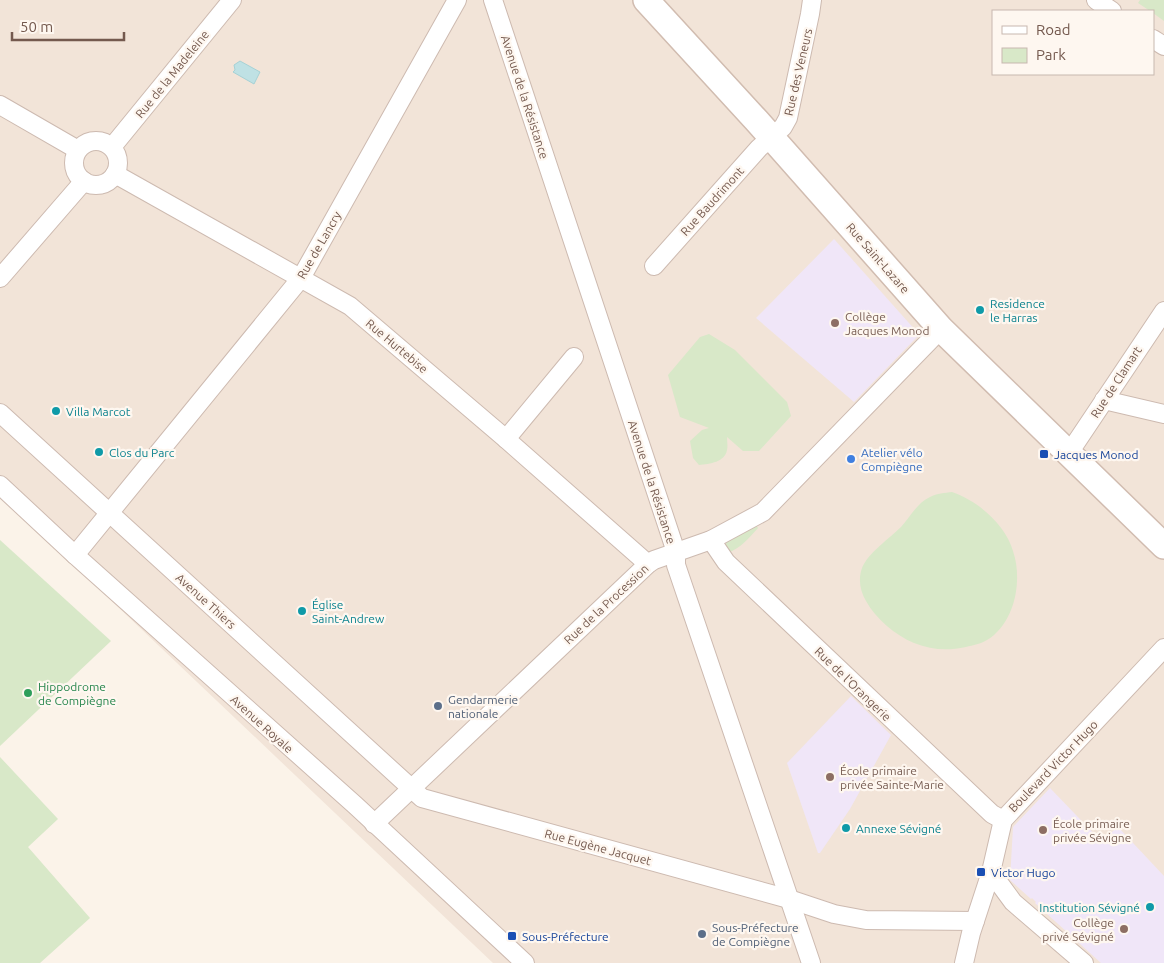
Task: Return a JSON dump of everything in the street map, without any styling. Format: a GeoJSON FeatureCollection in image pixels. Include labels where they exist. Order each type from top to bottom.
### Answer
{"type":"FeatureCollection","features":[{"type":"Feature","properties":{"kind":"main road","name":"Rue Saint-Lazare"},"geometry":{"type":"LineString","coordinates":[[646,0],[772,138],[941,329],[1164,546]]}},
{"type":"Feature","properties":{"kind":"street","name":"Rue de la Madeleine"},"geometry":{"type":"LineString","coordinates":[[112,148],[232,0]]}},
{"type":"Feature","properties":{"kind":"street","name":"Avenue de la Résistance"},"geometry":{"type":"LineString","coordinates":[[493,0],[676,552],[676,565],[811,963]]}},
{"type":"Feature","properties":{"kind":"street","name":"Rue des Veneurs"},"geometry":{"type":"LineString","coordinates":[[772,138],[783,127],[788,118],[812,0]]}},
{"type":"Feature","properties":{"kind":"street"},"geometry":{"type":"LineString","coordinates":[[1096,0],[1111,10]]}},
{"type":"Feature","properties":{"kind":"street","name":"Rue de Lancry"},"geometry":{"type":"LineString","coordinates":[[75,555],[301,278],[450,2]]}},
{"type":"Feature","properties":{"kind":"street"},"geometry":{"type":"LineString","coordinates":[[0,105],[78,150]]}},
{"type":"Feature","properties":{"kind":"street","name":"Rue Baudrimont"},"geometry":{"type":"LineString","coordinates":[[654,266],[759,148],[772,138]]}},
{"type":"Feature","properties":{"kind":"street"},"geometry":{"type":"LineString","coordinates":[[95,141],[101,141],[112,148],[118,160],[115,174],[104,183],[90,184],[84,181],[75,170],[75,156],[78,150],[88,142],[95,141]]}},
{"type":"Feature","properties":{"kind":"street","name":"Rue Hurtebise"},"geometry":{"type":"LineString","coordinates":[[115,174],[350,306],[506,439],[648,564]]}},
{"type":"Feature","properties":{"kind":"street"},"geometry":{"type":"LineString","coordinates":[[0,278],[84,181]]}},
{"type":"Feature","properties":{"kind":"street","name":"Rue de Clamart"},"geometry":{"type":"LineString","coordinates":[[1069,453],[1164,311]]}},
{"type":"Feature","properties":{"kind":"street","name":"Rue de la Procession"},"geometry":{"type":"LineString","coordinates":[[374,824],[648,564],[654,560],[711,540],[763,512],[941,329]]}},
{"type":"Feature","properties":{"kind":"street"},"geometry":{"type":"LineString","coordinates":[[506,439],[574,357]]}},
{"type":"Feature","properties":{"kind":"street"},"geometry":{"type":"LineString","coordinates":[[1104,400],[1164,414]]}},
{"type":"Feature","properties":{"kind":"street","name":"Avenue Thiers"},"geometry":{"type":"LineString","coordinates":[[0,413],[411,788]]}},
{"type":"Feature","properties":{"kind":"street","name":"Avenue Royale"},"geometry":{"type":"LineString","coordinates":[[0,485],[525,963]]}},
{"type":"Feature","properties":{"kind":"street","name":"Rue de l'Orangerie"},"geometry":{"type":"LineString","coordinates":[[711,540],[726,562],[992,814],[1003,820]]}},
{"type":"Feature","properties":{"kind":"street","name":"Boulevard Victor Hugo"},"geometry":{"type":"LineString","coordinates":[[964,963],[991,872],[1003,820],[1164,648]]}},
{"type":"Feature","properties":{"kind":"street","name":"Rue Eugène Jacquet"},"geometry":{"type":"LineString","coordinates":[[411,788],[422,798],[788,899],[834,914],[866,920],[977,916],[998,903],[1013,902]]}},
{"type":"Feature","properties":{"kind":"street"},"geometry":{"type":"LineString","coordinates":[[991,872],[1013,902],[1084,963]]}},
{"type":"Feature","properties":{"kind":"shaded area"},"geometry":{"type":"Polygon","coordinates":[[[0,0],[1164,0],[1164,963],[493,963],[0,495],[0,0]]]}},
{"type":"Feature","properties":{"kind":"shaded area","name":"Collège Jacques Monod"},"geometry":{"type":"Polygon","coordinates":[[[834,239],[917,332],[917,337],[854,402],[756,318],[834,239]]]}},
{"type":"Feature","properties":{"kind":"shaded area","name":"École primaire privée Sainte-Marie"},"geometry":{"type":"Polygon","coordinates":[[[851,696],[891,735],[850,809],[820,853],[818,853],[787,763],[851,696]]]}},
{"type":"Feature","properties":{"kind":"shaded area"},"geometry":{"type":"Polygon","coordinates":[[[1050,788],[1101,841],[1118,827],[1164,876],[1164,963],[1101,963],[1035,903],[1032,898],[1010,880],[1013,827],[1050,788]]]}},
{"type":"Feature","properties":{"kind":"green space"},"geometry":{"type":"Polygon","coordinates":[[[1140,0],[1164,0],[1164,21],[1154,14],[1154,10],[1148,10],[1138,3],[1140,0]]]}},
{"type":"Feature","properties":{"kind":"green space"},"geometry":{"type":"Polygon","coordinates":[[[709,334],[735,350],[787,402],[791,416],[759,451],[743,451],[727,437],[726,454],[720,460],[699,465],[693,458],[690,441],[702,430],[709,428],[680,417],[668,375],[700,337],[709,334]]]}},
{"type":"Feature","properties":{"kind":"green space"},"geometry":{"type":"Polygon","coordinates":[[[952,492],[981,508],[1004,532],[1016,562],[1017,587],[1010,612],[997,632],[987,640],[977,644],[959,648],[940,649],[914,643],[900,636],[887,626],[866,601],[861,589],[860,576],[862,568],[869,557],[901,527],[921,503],[935,495],[952,492]]]}},
{"type":"Feature","properties":{"kind":"green space"},"geometry":{"type":"Polygon","coordinates":[[[756,525],[758,528],[748,539],[736,549],[727,553],[725,546],[727,541],[756,525]]]}},
{"type":"Feature","properties":{"kind":"green space","name":"Hippodrome de Compiègne"},"geometry":{"type":"Polygon","coordinates":[[[0,540],[111,641],[0,746],[0,540]]]}},
{"type":"Feature","properties":{"kind":"green space"},"geometry":{"type":"Polygon","coordinates":[[[0,757],[58,819],[28,847],[90,918],[40,963],[0,963],[0,757]]]}},
{"type":"Feature","properties":{"kind":"water"},"geometry":{"type":"Polygon","coordinates":[[[240,61],[260,72],[254,84],[233,72],[235,70],[234,65],[240,61]]]}},
{"type":"Feature","properties":{"kind":"place","name":"Residence le Harras"},"geometry":{"type":"Point","coordinates":[980,310]}},
{"type":"Feature","properties":{"kind":"place","name":"Collège Jacques Monod"},"geometry":{"type":"Point","coordinates":[835,323]}},
{"type":"Feature","properties":{"kind":"place","name":"Villa Marcot"},"geometry":{"type":"Point","coordinates":[56,411]}},
{"type":"Feature","properties":{"kind":"place","name":"Clos du Parc"},"geometry":{"type":"Point","coordinates":[99,452]}},
{"type":"Feature","properties":{"kind":"place","name":"Jacques Monod"},"geometry":{"type":"Point","coordinates":[1044,454]}},
{"type":"Feature","properties":{"kind":"place","name":"Atelier vélo Compiègne"},"geometry":{"type":"Point","coordinates":[851,459]}},
{"type":"Feature","properties":{"kind":"place","name":"Église Saint-Andrew"},"geometry":{"type":"Point","coordinates":[302,611]}},
{"type":"Feature","properties":{"kind":"place","name":"Hippodrome de Compiègne"},"geometry":{"type":"Point","coordinates":[28,693]}},
{"type":"Feature","properties":{"kind":"place","name":"Gendarmerie nationale"},"geometry":{"type":"Point","coordinates":[438,706]}},
{"type":"Feature","properties":{"kind":"place","name":"École primaire privée Sainte-Marie"},"geometry":{"type":"Point","coordinates":[830,777]}},
{"type":"Feature","properties":{"kind":"place","name":"Annexe Sévigné"},"geometry":{"type":"Point","coordinates":[846,828]}},
{"type":"Feature","properties":{"kind":"place","name":"École primaire privée Sévigne"},"geometry":{"type":"Point","coordinates":[1043,830]}},
{"type":"Feature","properties":{"kind":"place","name":"Victor Hugo"},"geometry":{"type":"Point","coordinates":[981,872]}},
{"type":"Feature","properties":{"kind":"place","name":"Institution Sévigné"},"geometry":{"type":"Point","coordinates":[1150,907]}},
{"type":"Feature","properties":{"kind":"place","name":"Collège privé Sévigné"},"geometry":{"type":"Point","coordinates":[1124,929]}},
{"type":"Feature","properties":{"kind":"place","name":"Sous-Préfecture de Compiègne"},"geometry":{"type":"Point","coordinates":[702,934]}},
{"type":"Feature","properties":{"kind":"place","name":"Sous-Préfecture"},"geometry":{"type":"Point","coordinates":[512,936]}}]}
